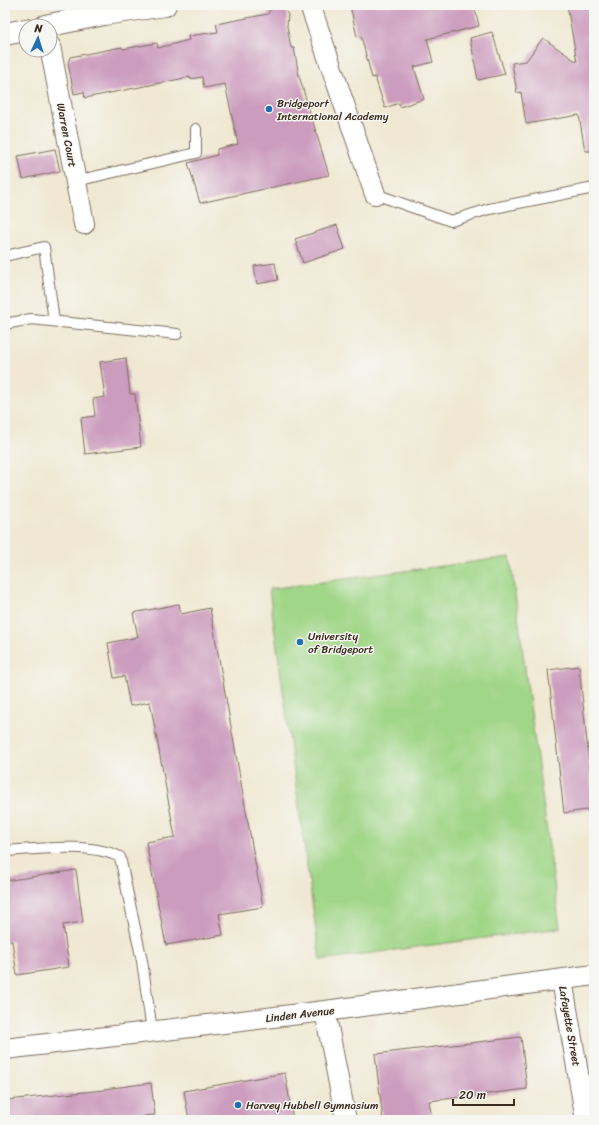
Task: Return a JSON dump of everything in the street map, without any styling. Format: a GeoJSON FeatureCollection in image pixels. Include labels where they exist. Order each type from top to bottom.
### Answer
{"type":"FeatureCollection","features":[{"type":"Feature","properties":{"kind":"street"},"geometry":{"type":"LineString","coordinates":[[58,24],[104,14],[165,5]]}},
{"type":"Feature","properties":{"kind":"street"},"geometry":{"type":"LineString","coordinates":[[310,5],[374,194]]}},
{"type":"Feature","properties":{"kind":"street"},"geometry":{"type":"LineString","coordinates":[[5,34],[18,32]]}},
{"type":"Feature","properties":{"kind":"street","name":"Warren Court"},"geometry":{"type":"LineString","coordinates":[[52,58],[84,224]]}},
{"type":"Feature","properties":{"kind":"street","name":"Linden Avenue"},"geometry":{"type":"LineString","coordinates":[[5,1049],[325,1011],[594,975]]}},
{"type":"Feature","properties":{"kind":"street","name":"Lafayette Street"},"geometry":{"type":"LineString","coordinates":[[562,980],[586,1120]]}},
{"type":"Feature","properties":{"kind":"street"},"geometry":{"type":"LineString","coordinates":[[325,1011],[346,1120]]}},
{"type":"Feature","properties":{"kind":"lane"},"geometry":{"type":"LineString","coordinates":[[76,181],[196,153],[196,129]]}},
{"type":"Feature","properties":{"kind":"lane"},"geometry":{"type":"LineString","coordinates":[[374,194],[451,221],[490,209],[594,188]]}},
{"type":"Feature","properties":{"kind":"lane"},"geometry":{"type":"LineString","coordinates":[[5,256],[44,247],[54,321]]}},
{"type":"Feature","properties":{"kind":"lane"},"geometry":{"type":"LineString","coordinates":[[5,324],[31,319],[177,334]]}},
{"type":"Feature","properties":{"kind":"lane"},"geometry":{"type":"LineString","coordinates":[[5,851],[76,848],[111,853],[120,857],[142,962],[152,1031]]}},
{"type":"Feature","properties":{"kind":"green space"},"geometry":{"type":"Polygon","coordinates":[[[510,557],[560,928],[320,960],[269,589],[510,557]]]}},
{"type":"Feature","properties":{"kind":"building"},"geometry":{"type":"Polygon","coordinates":[[[350,5],[474,5],[479,26],[427,39],[433,62],[414,67],[424,99],[400,107],[399,103],[385,108],[375,77],[372,78],[361,36],[357,37],[350,5]]]}},
{"type":"Feature","properties":{"kind":"building"},"geometry":{"type":"Polygon","coordinates":[[[567,5],[594,5],[594,151],[585,151],[579,115],[526,124],[521,92],[517,93],[512,63],[526,61],[543,38],[577,62],[567,5]]]}},
{"type":"Feature","properties":{"kind":"building","name":"Bridgeport International Academy"},"geometry":{"type":"Polygon","coordinates":[[[274,7],[283,8],[288,15],[287,26],[291,48],[294,48],[299,76],[329,175],[200,203],[188,163],[217,155],[217,149],[238,144],[225,84],[204,88],[202,77],[190,79],[190,77],[85,98],[84,92],[74,94],[68,63],[70,57],[122,47],[123,49],[157,43],[158,48],[189,40],[188,36],[218,32],[216,24],[268,14],[274,7]]]}},
{"type":"Feature","properties":{"kind":"building"},"geometry":{"type":"Polygon","coordinates":[[[492,32],[505,74],[478,80],[470,38],[492,32]]]}},
{"type":"Feature","properties":{"kind":"building"},"geometry":{"type":"Polygon","coordinates":[[[55,149],[60,171],[23,179],[18,156],[55,149]]]}},
{"type":"Feature","properties":{"kind":"building"},"geometry":{"type":"Polygon","coordinates":[[[337,225],[345,249],[303,263],[295,239],[337,225]]]}},
{"type":"Feature","properties":{"kind":"building"},"geometry":{"type":"Polygon","coordinates":[[[275,263],[278,280],[257,284],[254,266],[275,263]]]}},
{"type":"Feature","properties":{"kind":"building"},"geometry":{"type":"Polygon","coordinates":[[[126,358],[130,394],[135,394],[141,447],[85,454],[81,418],[95,416],[93,399],[105,397],[100,362],[126,358]]]}},
{"type":"Feature","properties":{"kind":"building"},"geometry":{"type":"Polygon","coordinates":[[[179,604],[181,614],[210,608],[263,907],[219,914],[223,935],[166,945],[146,842],[175,837],[150,702],[130,706],[124,676],[114,678],[108,643],[138,637],[133,613],[179,604]]]}},
{"type":"Feature","properties":{"kind":"building"},"geometry":{"type":"Polygon","coordinates":[[[579,666],[594,809],[564,813],[548,670],[579,666]]]}},
{"type":"Feature","properties":{"kind":"building"},"geometry":{"type":"Polygon","coordinates":[[[76,870],[83,922],[63,925],[69,967],[17,975],[12,941],[5,942],[5,881],[76,870]]]}},
{"type":"Feature","properties":{"kind":"building"},"geometry":{"type":"Polygon","coordinates":[[[521,1037],[527,1089],[429,1101],[432,1120],[383,1120],[375,1054],[521,1037]]]}},
{"type":"Feature","properties":{"kind":"building","name":"Harvey Hubbell Gymnasium"},"geometry":{"type":"Polygon","coordinates":[[[285,1073],[293,1120],[189,1120],[184,1091],[285,1073]]]}},
{"type":"Feature","properties":{"kind":"building"},"geometry":{"type":"Polygon","coordinates":[[[151,1083],[155,1115],[144,1116],[145,1119],[9,1120],[7,1100],[104,1090],[151,1083]]]}},
{"type":"Feature","properties":{"kind":"place","name":"Bridgeport International Academy"},"geometry":{"type":"Point","coordinates":[269,109]}},
{"type":"Feature","properties":{"kind":"place","name":"University of Bridgeport"},"geometry":{"type":"Point","coordinates":[300,642]}},
{"type":"Feature","properties":{"kind":"place","name":"Harvey Hubbell Gymnasium"},"geometry":{"type":"Point","coordinates":[238,1105]}}]}
